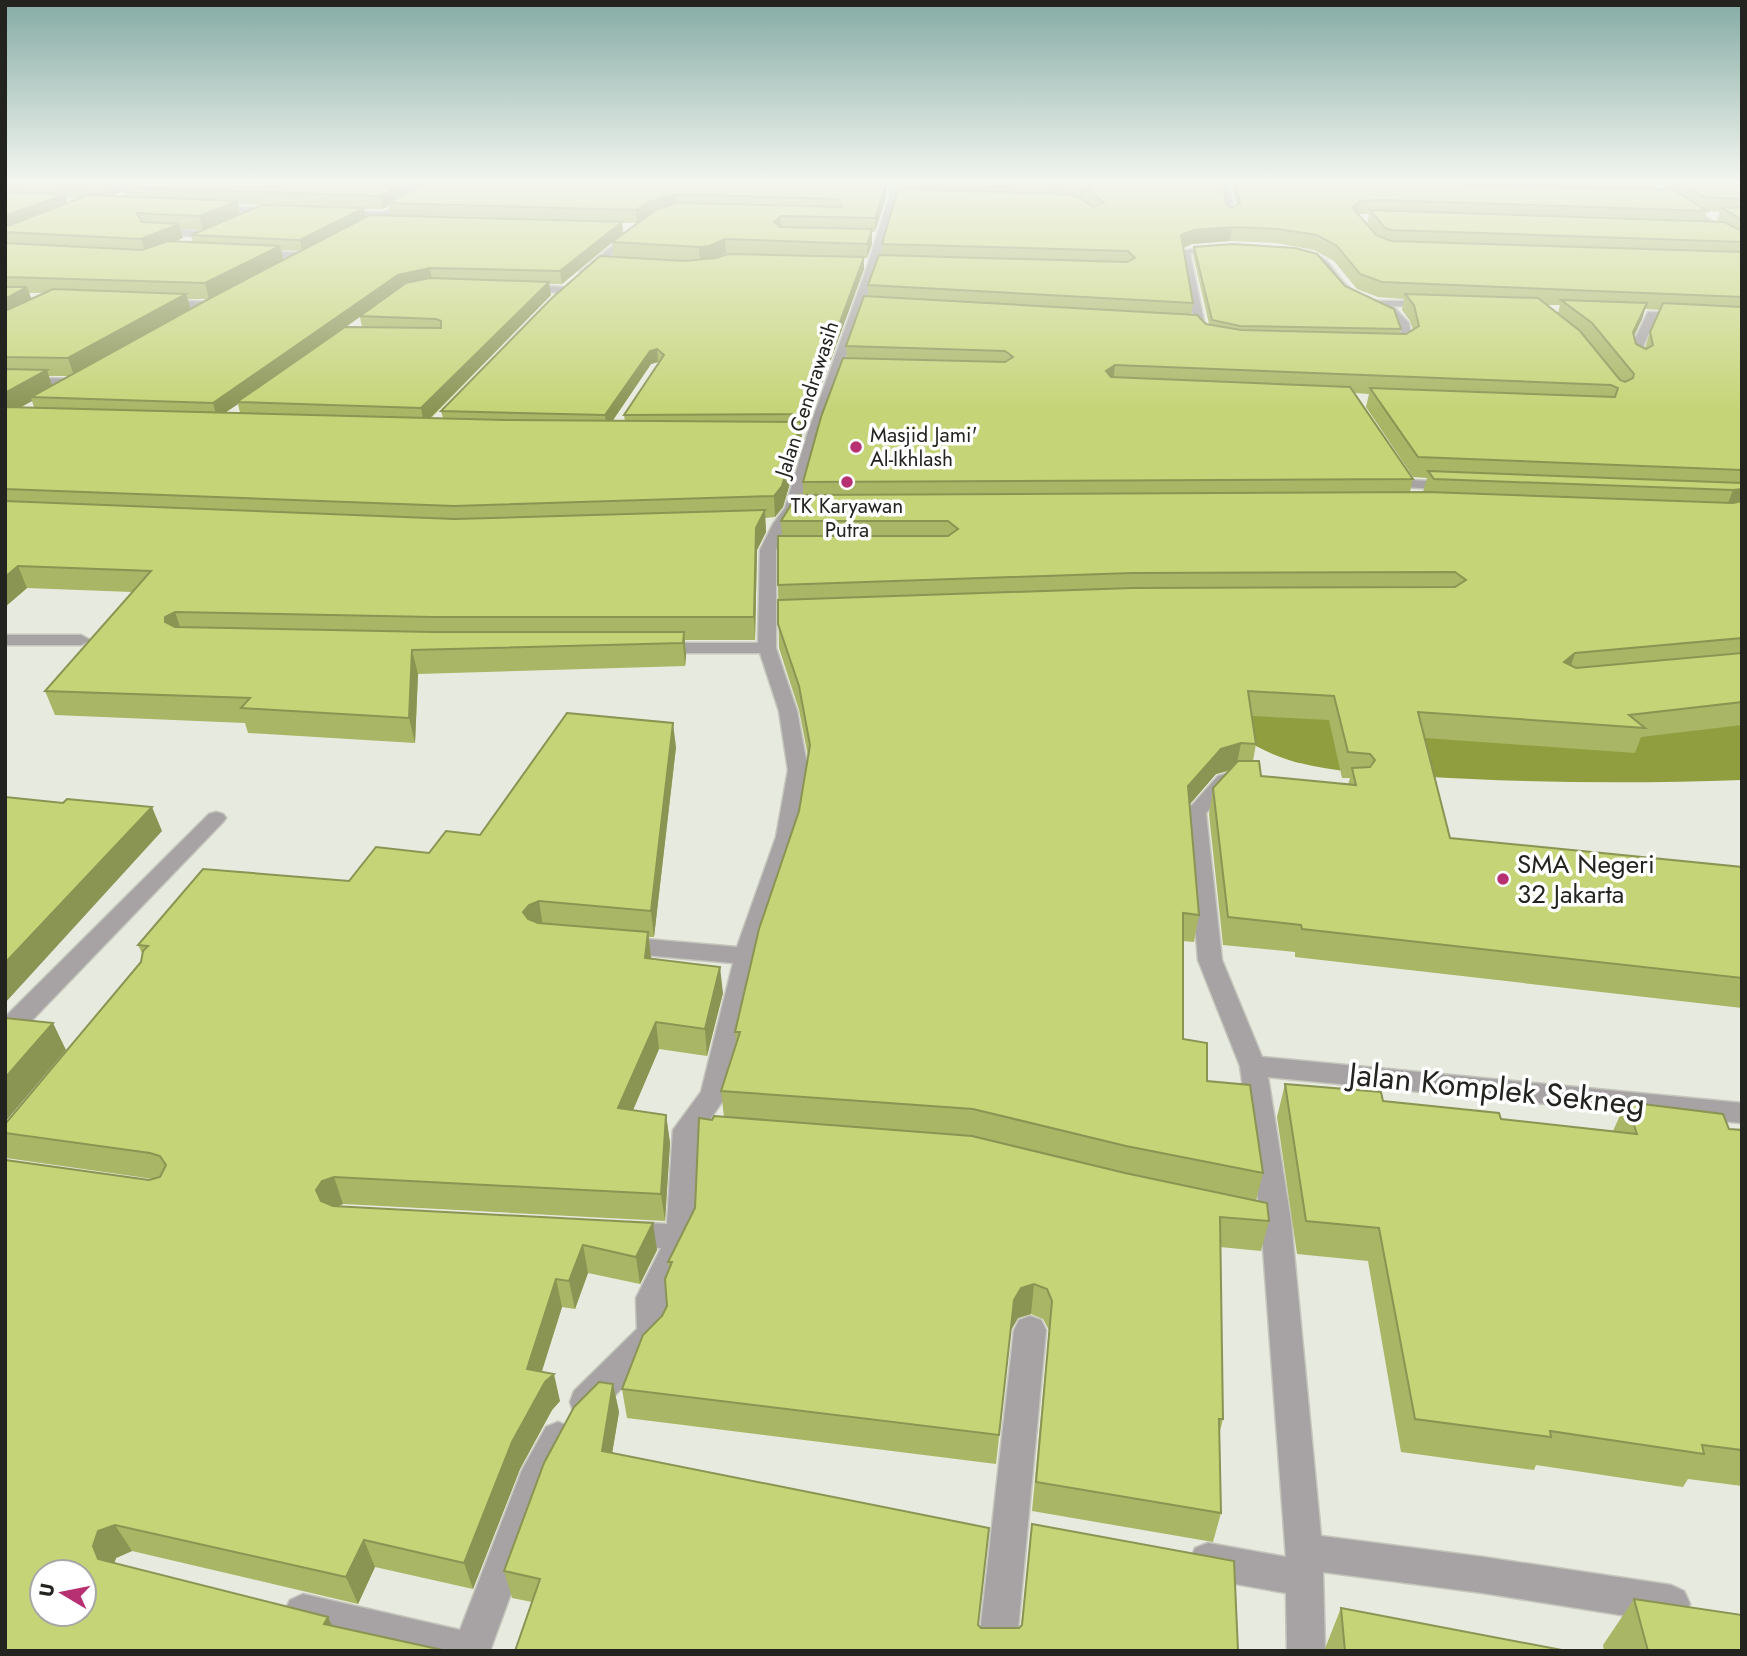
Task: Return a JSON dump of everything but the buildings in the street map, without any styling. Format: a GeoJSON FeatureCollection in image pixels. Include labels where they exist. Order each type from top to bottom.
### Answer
{"type":"FeatureCollection","features":[{"type":"Feature","properties":{"kind":"street"},"geometry":{"type":"LineString","coordinates":[[281,268],[300,258]]}},
{"type":"Feature","properties":{"kind":"street"},"geometry":{"type":"LineString","coordinates":[[554,299],[602,258]]}},
{"type":"Feature","properties":{"kind":"street","name":"Jalan Cendrawasih"},"geometry":{"type":"LineString","coordinates":[[767,648],[775,616],[773,524],[799,508],[806,435],[863,306],[869,258]]}},
{"type":"Feature","properties":{"kind":"street"},"geometry":{"type":"LineString","coordinates":[[870,258],[886,264]]}},
{"type":"Feature","properties":{"kind":"street"},"geometry":{"type":"LineString","coordinates":[[1186,258],[1194,326],[1208,336],[1227,340]]}},
{"type":"Feature","properties":{"kind":"street"},"geometry":{"type":"LineString","coordinates":[[1321,258],[1344,289],[1355,296]]}},
{"type":"Feature","properties":{"kind":"street"},"geometry":{"type":"LineString","coordinates":[[599,261],[612,262]]}},
{"type":"Feature","properties":{"kind":"street"},"geometry":{"type":"LineString","coordinates":[[512,288],[563,290]]}},
{"type":"Feature","properties":{"kind":"street"},"geometry":{"type":"LineString","coordinates":[[188,318],[224,299]]}},
{"type":"Feature","properties":{"kind":"street"},"geometry":{"type":"LineString","coordinates":[[1367,300],[1396,311],[1406,323],[1408,343],[1402,346],[1377,345]]}},
{"type":"Feature","properties":{"kind":"street"},"geometry":{"type":"LineString","coordinates":[[147,302],[212,305]]}},
{"type":"Feature","properties":{"kind":"street"},"geometry":{"type":"LineString","coordinates":[[1378,303],[1444,304]]}},
{"type":"Feature","properties":{"kind":"street"},"geometry":{"type":"LineString","coordinates":[[1639,314],[1742,318]]}},
{"type":"Feature","properties":{"kind":"street"},"geometry":{"type":"LineString","coordinates":[[1639,361],[1636,349],[1652,314]]}},
{"type":"Feature","properties":{"kind":"street"},"geometry":{"type":"LineString","coordinates":[[836,369],[849,369]]}},
{"type":"Feature","properties":{"kind":"street"},"geometry":{"type":"LineString","coordinates":[[5,380],[81,380],[56,395]]}},
{"type":"Feature","properties":{"kind":"street"},"geometry":{"type":"LineString","coordinates":[[1408,484],[1463,486]]}},
{"type":"Feature","properties":{"kind":"street"},"geometry":{"type":"LineString","coordinates":[[5,640],[81,640]]}},
{"type":"Feature","properties":{"kind":"street"},"geometry":{"type":"LineString","coordinates":[[265,1604],[469,1651],[534,1482],[566,1422],[653,1334],[651,1298],[681,1237],[701,1131],[714,1095],[746,956],[787,837],[798,770],[788,710],[767,648],[644,648]]}},
{"type":"Feature","properties":{"kind":"street"},"geometry":{"type":"LineString","coordinates":[[1257,778],[1237,776],[1225,780],[1196,812],[1210,960],[1253,1066],[1263,1219],[1304,1565],[1306,1651]]}},
{"type":"Feature","properties":{"kind":"street"},"geometry":{"type":"LineString","coordinates":[[5,1033],[216,818]]}},
{"type":"Feature","properties":{"kind":"street"},"geometry":{"type":"LineString","coordinates":[[597,943],[746,956]]}},
{"type":"Feature","properties":{"kind":"street","name":"Jalan Komplek Sekneg"},"geometry":{"type":"LineString","coordinates":[[1253,1066],[1742,1112]]}},
{"type":"Feature","properties":{"kind":"street"},"geometry":{"type":"LineString","coordinates":[[600,1233],[681,1237]]}},
{"type":"Feature","properties":{"kind":"street"},"geometry":{"type":"LineString","coordinates":[[997,1651],[1023,1529],[1030,1330]]}},
{"type":"Feature","properties":{"kind":"street"},"geometry":{"type":"LineString","coordinates":[[1170,1555],[1482,1575],[1701,1609]]}},
{"type":"Feature","properties":{"kind":"waterway"},"geometry":{"type":"LineString","coordinates":[[1285,726],[1328,742],[1482,752],[1611,756],[1742,752]]}},
{"type":"Feature","properties":{"kind":"place","name":"Masjid Jami' Al-Ikhlash"},"geometry":{"type":"Point","coordinates":[856,447]}},
{"type":"Feature","properties":{"kind":"place","name":"TK Karyawan Putra"},"geometry":{"type":"Point","coordinates":[847,482]}},
{"type":"Feature","properties":{"kind":"place","name":"SMA Negeri 32 Jakarta"},"geometry":{"type":"Point","coordinates":[1503,879]}}]}
